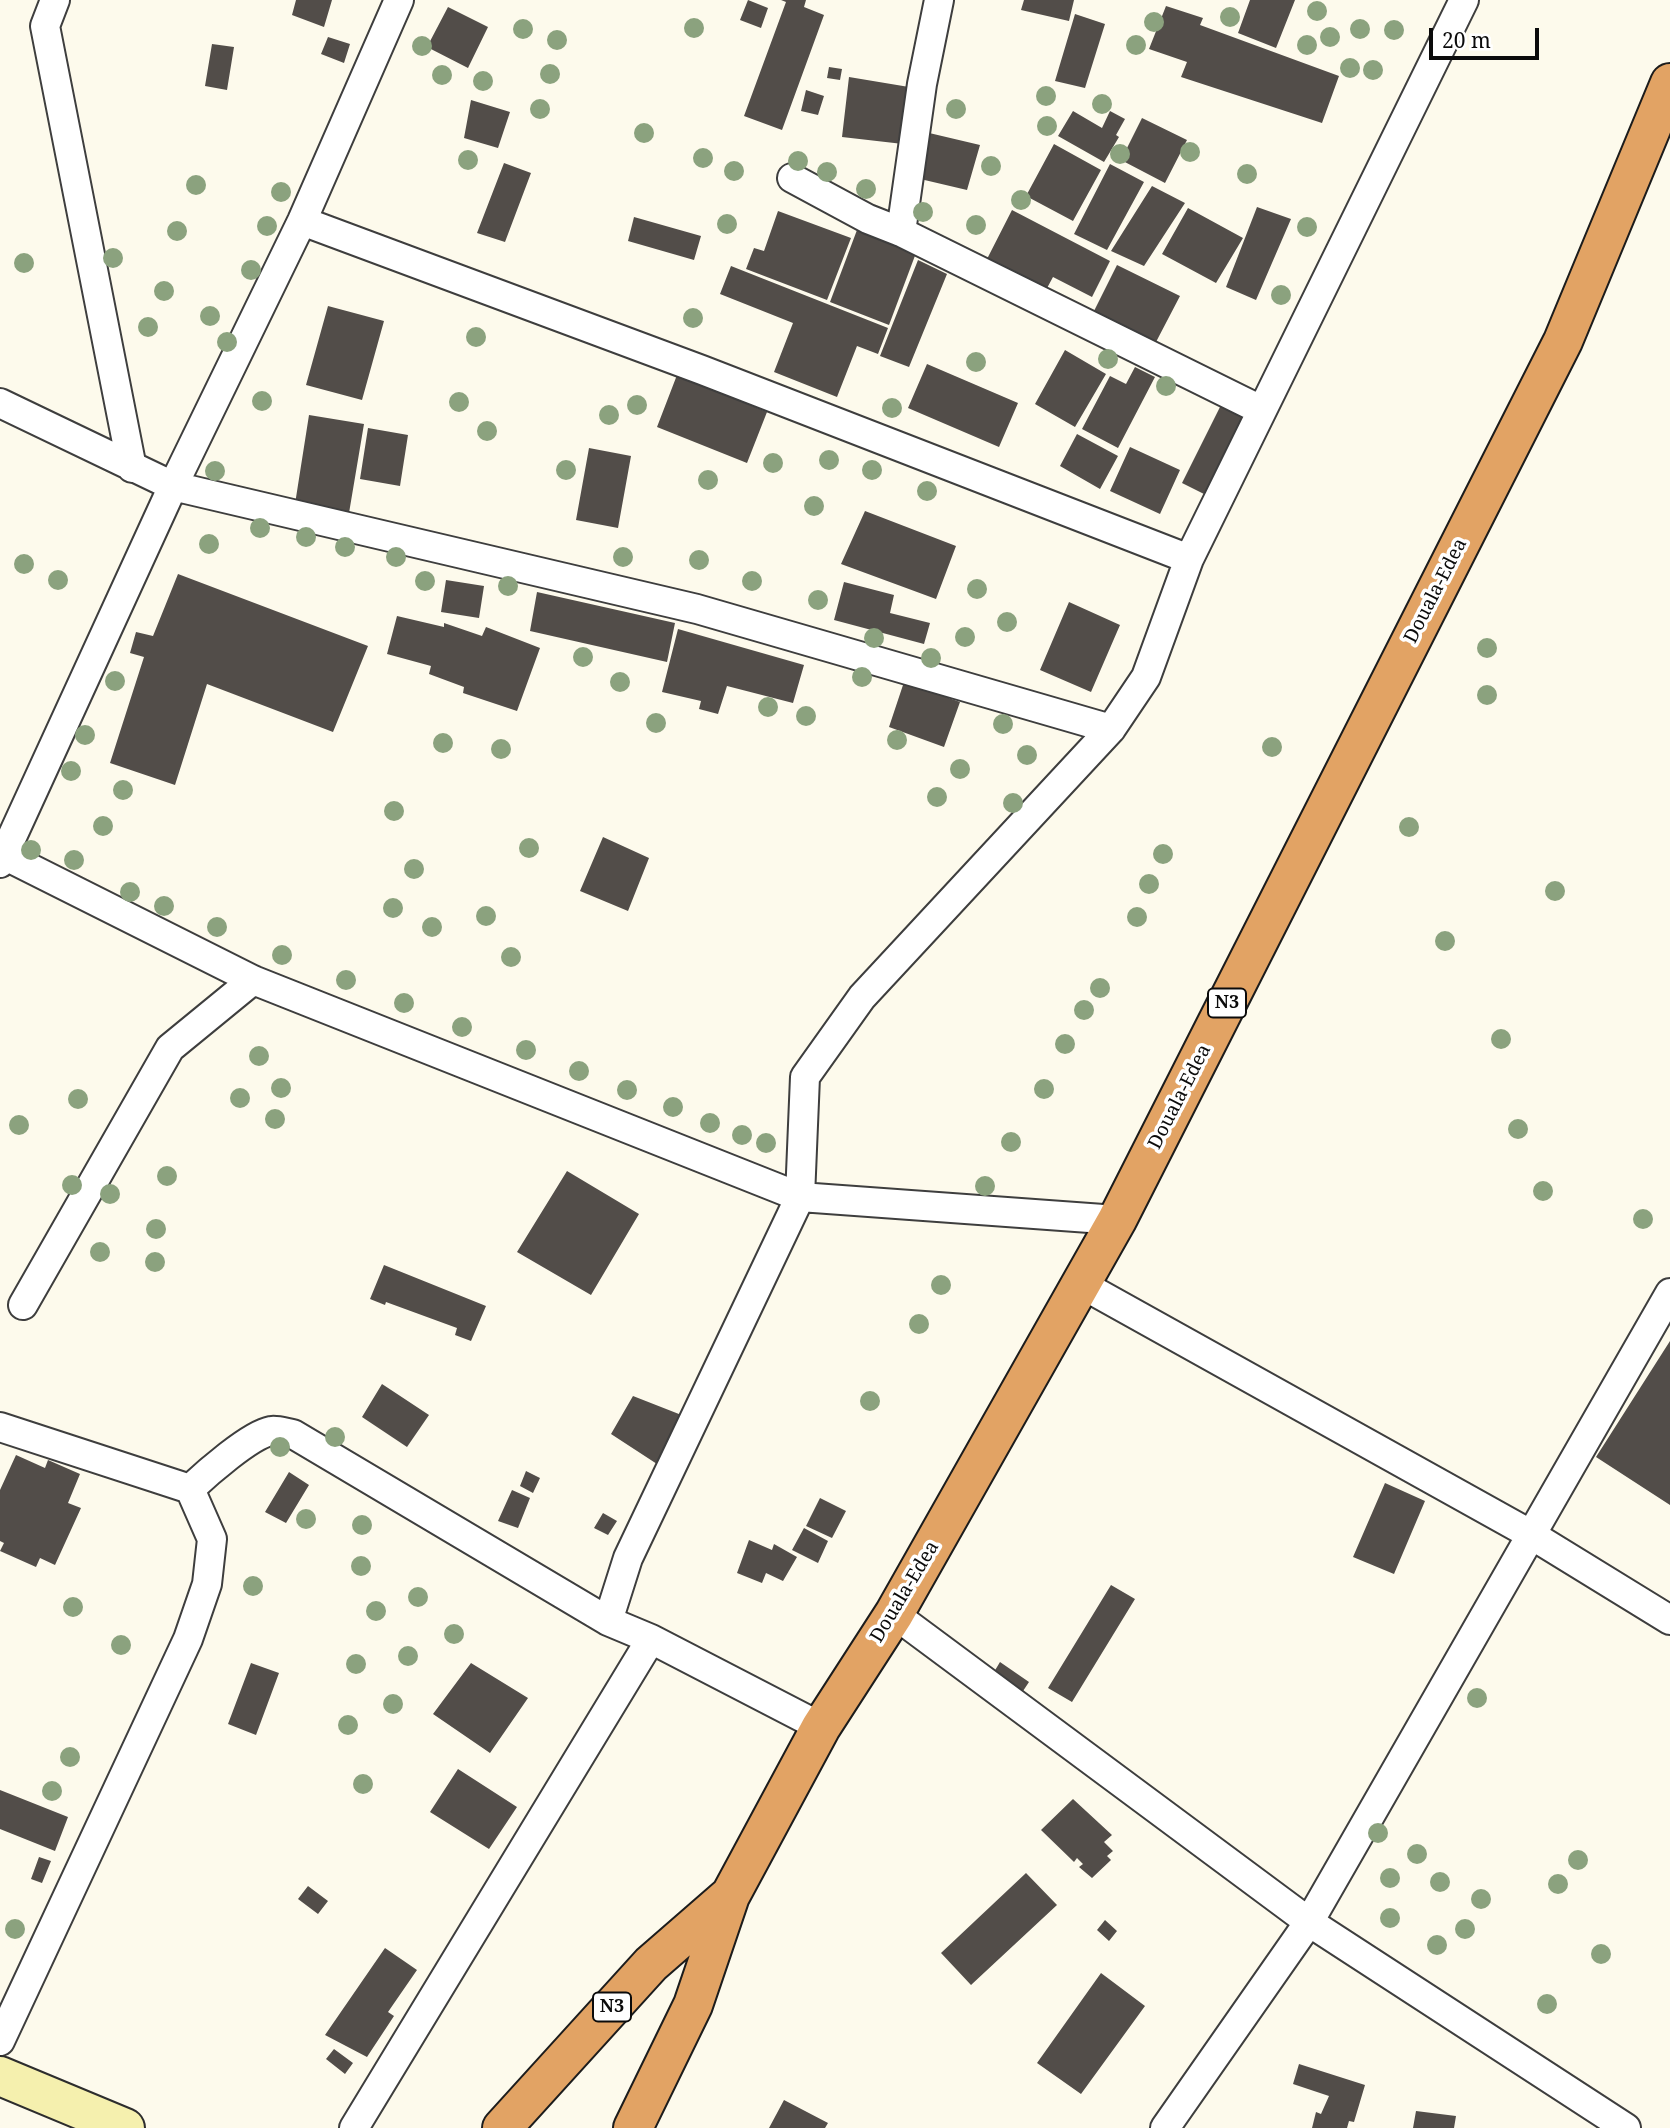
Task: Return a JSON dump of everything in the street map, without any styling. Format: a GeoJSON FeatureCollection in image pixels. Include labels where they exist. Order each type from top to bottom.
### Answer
{"type":"FeatureCollection","features":[{"type":"Feature","properties":{"kind":"highway","name":"Douala-Edea"},"geometry":{"type":"LineString","coordinates":[[633,2128],[692,2005],[730,1896],[821,1727],[894,1614],[1118,1220],[1563,341],[1670,83]]}},
{"type":"Feature","properties":{"kind":"highway","name":"Douala-Edea"},"geometry":{"type":"LineString","coordinates":[[502,2128],[651,1964],[730,1896]]}},
{"type":"Feature","properties":{"kind":"main road"},"geometry":{"type":"LineString","coordinates":[[0,2076],[125,2128]]}},
{"type":"Feature","properties":{"kind":"street"},"geometry":{"type":"LineString","coordinates":[[55,0],[46,26],[132,468]]}},
{"type":"Feature","properties":{"kind":"street"},"geometry":{"type":"LineString","coordinates":[[399,0],[302,221],[173,486],[1,857],[253,980],[800,1197],[1118,1220]]}},
{"type":"Feature","properties":{"kind":"street"},"geometry":{"type":"LineString","coordinates":[[901,232],[922,84],[939,0]]}},
{"type":"Feature","properties":{"kind":"street"},"geometry":{"type":"LineString","coordinates":[[608,1621],[628,1558],[800,1197],[804,1077],[862,997],[1111,729],[1146,677],[1189,559],[1464,0]]}},
{"type":"Feature","properties":{"kind":"street"},"geometry":{"type":"LineString","coordinates":[[792,178],[868,219],[901,232],[1261,410]]}},
{"type":"Feature","properties":{"kind":"street"},"geometry":{"type":"LineString","coordinates":[[302,221],[702,370],[1189,559]]}},
{"type":"Feature","properties":{"kind":"street"},"geometry":{"type":"LineString","coordinates":[[0,403],[173,486],[697,610],[1111,729]]}},
{"type":"Feature","properties":{"kind":"street"},"geometry":{"type":"LineString","coordinates":[[23,1305],[170,1048],[253,980]]}},
{"type":"Feature","properties":{"kind":"street"},"geometry":{"type":"LineString","coordinates":[[1081,1284],[1530,1534],[1670,1620]]}},
{"type":"Feature","properties":{"kind":"street"},"geometry":{"type":"LineString","coordinates":[[1165,2128],[1309,1922],[1670,1293]]}},
{"type":"Feature","properties":{"kind":"street"},"geometry":{"type":"LineString","coordinates":[[0,1427],[190,1489],[212,1539],[207,1584],[188,1639],[0,2041]]}},
{"type":"Feature","properties":{"kind":"street"},"geometry":{"type":"LineString","coordinates":[[190,1489],[217,1464],[261,1434],[274,1430],[293,1434],[608,1621],[651,1639],[821,1727]]}},
{"type":"Feature","properties":{"kind":"street"},"geometry":{"type":"LineString","coordinates":[[894,1614],[1309,1922],[1626,2128]]}},
{"type":"Feature","properties":{"kind":"street"},"geometry":{"type":"LineString","coordinates":[[354,2128],[651,1639]]}},
{"type":"Feature","properties":{"kind":"building"},"geometry":{"type":"Polygon","coordinates":[[[296,0],[332,0],[324,27],[292,15],[296,0]]]}},
{"type":"Feature","properties":{"kind":"building"},"geometry":{"type":"Polygon","coordinates":[[[748,0],[768,8],[761,28],[740,20],[748,0]]]}},
{"type":"Feature","properties":{"kind":"building"},"geometry":{"type":"Polygon","coordinates":[[[781,0],[806,0],[804,7],[824,15],[782,130],[744,116],[786,2],[781,0]]]}},
{"type":"Feature","properties":{"kind":"building"},"geometry":{"type":"Polygon","coordinates":[[[1024,0],[1074,0],[1069,21],[1021,10],[1024,0]]]}},
{"type":"Feature","properties":{"kind":"building"},"geometry":{"type":"Polygon","coordinates":[[[1250,0],[1295,0],[1276,48],[1238,33],[1250,0]]]}},
{"type":"Feature","properties":{"kind":"building"},"geometry":{"type":"Polygon","coordinates":[[[1166,6],[1203,18],[1200,25],[1339,76],[1322,123],[1181,77],[1187,62],[1149,49],[1166,6]]]}},
{"type":"Feature","properties":{"kind":"building"},"geometry":{"type":"Polygon","coordinates":[[[448,7],[488,27],[468,68],[427,47],[448,7]]]}},
{"type":"Feature","properties":{"kind":"building"},"geometry":{"type":"Polygon","coordinates":[[[1075,14],[1105,24],[1085,88],[1055,81],[1075,14]]]}},
{"type":"Feature","properties":{"kind":"building"},"geometry":{"type":"Polygon","coordinates":[[[328,37],[350,44],[344,63],[321,54],[328,37]]]}},
{"type":"Feature","properties":{"kind":"building"},"geometry":{"type":"Polygon","coordinates":[[[212,44],[234,47],[227,90],[205,86],[212,44]]]}},
{"type":"Feature","properties":{"kind":"building"},"geometry":{"type":"Polygon","coordinates":[[[829,67],[842,69],[840,80],[827,78],[829,67]]]}},
{"type":"Feature","properties":{"kind":"building"},"geometry":{"type":"Polygon","coordinates":[[[849,77],[909,87],[903,144],[842,137],[849,77]]]}},
{"type":"Feature","properties":{"kind":"building"},"geometry":{"type":"Polygon","coordinates":[[[806,90],[824,96],[818,115],[801,111],[806,90]]]}},
{"type":"Feature","properties":{"kind":"building"},"geometry":{"type":"Polygon","coordinates":[[[471,100],[510,112],[498,148],[464,138],[471,100]]]}},
{"type":"Feature","properties":{"kind":"building"},"geometry":{"type":"Polygon","coordinates":[[[1073,111],[1102,128],[1110,111],[1125,119],[1116,135],[1119,137],[1104,162],[1058,136],[1073,111]]]}},
{"type":"Feature","properties":{"kind":"building"},"geometry":{"type":"Polygon","coordinates":[[[1142,118],[1187,140],[1165,183],[1121,160],[1142,118]]]}},
{"type":"Feature","properties":{"kind":"building"},"geometry":{"type":"Polygon","coordinates":[[[925,132],[980,145],[967,190],[916,178],[925,132]]]}},
{"type":"Feature","properties":{"kind":"building"},"geometry":{"type":"Polygon","coordinates":[[[1054,144],[1101,170],[1073,221],[1026,196],[1054,144]]]}},
{"type":"Feature","properties":{"kind":"building"},"geometry":{"type":"Polygon","coordinates":[[[504,163],[531,173],[505,242],[477,233],[504,163]]]}},
{"type":"Feature","properties":{"kind":"building"},"geometry":{"type":"Polygon","coordinates":[[[1110,164],[1144,182],[1107,250],[1074,234],[1110,164]]]}},
{"type":"Feature","properties":{"kind":"building"},"geometry":{"type":"Polygon","coordinates":[[[1152,186],[1185,203],[1144,266],[1111,251],[1152,186]]]}},
{"type":"Feature","properties":{"kind":"building"},"geometry":{"type":"Polygon","coordinates":[[[1257,207],[1291,219],[1256,300],[1226,287],[1257,207]]]}},
{"type":"Feature","properties":{"kind":"building"},"geometry":{"type":"Polygon","coordinates":[[[1188,208],[1243,238],[1216,283],[1162,254],[1188,208]]]}},
{"type":"Feature","properties":{"kind":"building"},"geometry":{"type":"Polygon","coordinates":[[[1012,210],[1110,261],[1092,297],[1053,277],[1046,290],[987,259],[1012,210]]]}},
{"type":"Feature","properties":{"kind":"building"},"geometry":{"type":"Polygon","coordinates":[[[778,211],[851,238],[827,300],[746,269],[754,248],[764,251],[778,211]]]}},
{"type":"Feature","properties":{"kind":"building"},"geometry":{"type":"Polygon","coordinates":[[[634,217],[701,236],[694,260],[628,241],[634,217]]]}},
{"type":"Feature","properties":{"kind":"building"},"geometry":{"type":"Polygon","coordinates":[[[857,230],[916,253],[889,325],[830,302],[857,230]]]}},
{"type":"Feature","properties":{"kind":"building"},"geometry":{"type":"Polygon","coordinates":[[[918,260],[947,274],[909,367],[880,356],[918,260]]]}},
{"type":"Feature","properties":{"kind":"building"},"geometry":{"type":"Polygon","coordinates":[[[1117,265],[1180,296],[1156,342],[1094,311],[1117,265]]]}},
{"type":"Feature","properties":{"kind":"building"},"geometry":{"type":"Polygon","coordinates":[[[731,266],[888,328],[878,354],[857,346],[837,397],[774,372],[793,323],[720,294],[731,266]]]}},
{"type":"Feature","properties":{"kind":"building"},"geometry":{"type":"Polygon","coordinates":[[[328,306],[384,321],[362,400],[306,385],[328,306]]]}},
{"type":"Feature","properties":{"kind":"building"},"geometry":{"type":"Polygon","coordinates":[[[1065,350],[1106,374],[1075,427],[1035,404],[1065,350]]]}},
{"type":"Feature","properties":{"kind":"building"},"geometry":{"type":"Polygon","coordinates":[[[927,364],[1018,403],[999,447],[908,408],[927,364]]]}},
{"type":"Feature","properties":{"kind":"building"},"geometry":{"type":"Polygon","coordinates":[[[1135,367],[1155,377],[1118,448],[1082,429],[1110,376],[1126,384],[1135,367]]]}},
{"type":"Feature","properties":{"kind":"building"},"geometry":{"type":"Polygon","coordinates":[[[677,375],[767,412],[747,463],[657,427],[677,375]]]}},
{"type":"Feature","properties":{"kind":"building"},"geometry":{"type":"Polygon","coordinates":[[[1222,403],[1248,416],[1208,496],[1182,483],[1222,403]]]}},
{"type":"Feature","properties":{"kind":"building"},"geometry":{"type":"Polygon","coordinates":[[[309,415],[364,424],[349,513],[295,504],[309,415]]]}},
{"type":"Feature","properties":{"kind":"building"},"geometry":{"type":"Polygon","coordinates":[[[368,428],[408,435],[400,486],[360,479],[368,428]]]}},
{"type":"Feature","properties":{"kind":"building"},"geometry":{"type":"Polygon","coordinates":[[[1077,434],[1118,456],[1100,489],[1060,466],[1077,434]]]}},
{"type":"Feature","properties":{"kind":"building"},"geometry":{"type":"Polygon","coordinates":[[[1130,447],[1180,470],[1160,514],[1110,491],[1130,447]]]}},
{"type":"Feature","properties":{"kind":"building"},"geometry":{"type":"Polygon","coordinates":[[[589,448],[631,456],[618,528],[576,520],[589,448]]]}},
{"type":"Feature","properties":{"kind":"building"},"geometry":{"type":"Polygon","coordinates":[[[865,511],[956,546],[936,599],[841,564],[865,511]]]}},
{"type":"Feature","properties":{"kind":"building"},"geometry":{"type":"Polygon","coordinates":[[[178,574],[368,646],[333,732],[207,684],[175,785],[110,763],[144,657],[130,653],[136,632],[153,636],[178,574]]]}},
{"type":"Feature","properties":{"kind":"building"},"geometry":{"type":"Polygon","coordinates":[[[446,580],[484,586],[479,618],[441,612],[446,580]]]}},
{"type":"Feature","properties":{"kind":"building"},"geometry":{"type":"Polygon","coordinates":[[[844,582],[894,595],[890,613],[930,623],[924,644],[834,620],[844,582]]]}},
{"type":"Feature","properties":{"kind":"building"},"geometry":{"type":"Polygon","coordinates":[[[537,592],[675,623],[667,662],[530,631],[537,592]]]}},
{"type":"Feature","properties":{"kind":"building"},"geometry":{"type":"Polygon","coordinates":[[[1069,602],[1120,625],[1091,692],[1040,670],[1069,602]]]}},
{"type":"Feature","properties":{"kind":"building"},"geometry":{"type":"Polygon","coordinates":[[[397,616],[444,627],[444,623],[482,636],[486,627],[540,648],[517,711],[463,693],[464,687],[429,674],[431,666],[387,654],[397,616]]]}},
{"type":"Feature","properties":{"kind":"building"},"geometry":{"type":"Polygon","coordinates":[[[678,629],[804,665],[793,703],[727,686],[718,714],[699,709],[701,701],[662,692],[678,629]]]}},
{"type":"Feature","properties":{"kind":"building"},"geometry":{"type":"Polygon","coordinates":[[[904,682],[960,702],[944,747],[889,727],[904,682]]]}},
{"type":"Feature","properties":{"kind":"building"},"geometry":{"type":"Polygon","coordinates":[[[603,837],[649,858],[628,911],[580,891],[603,837]]]}},
{"type":"Feature","properties":{"kind":"building"},"geometry":{"type":"Polygon","coordinates":[[[567,1171],[639,1214],[591,1295],[517,1252],[567,1171]]]}},
{"type":"Feature","properties":{"kind":"building"},"geometry":{"type":"Polygon","coordinates":[[[384,1265],[486,1306],[471,1341],[455,1335],[457,1328],[386,1302],[385,1305],[370,1299],[384,1265]]]}},
{"type":"Feature","properties":{"kind":"building"},"geometry":{"type":"Polygon","coordinates":[[[1670,1341],[1670,1505],[1596,1457],[1670,1341]]]}},
{"type":"Feature","properties":{"kind":"building"},"geometry":{"type":"Polygon","coordinates":[[[382,1384],[429,1415],[407,1447],[362,1417],[382,1384]]]}},
{"type":"Feature","properties":{"kind":"building"},"geometry":{"type":"Polygon","coordinates":[[[633,1396],[684,1416],[657,1464],[611,1434],[633,1396]]]}},
{"type":"Feature","properties":{"kind":"building"},"geometry":{"type":"Polygon","coordinates":[[[16,1455],[45,1468],[48,1460],[80,1474],[68,1503],[81,1508],[55,1565],[40,1558],[36,1567],[0,1551],[4,1543],[0,1541],[0,1490],[16,1455]]]}},
{"type":"Feature","properties":{"kind":"building"},"geometry":{"type":"Polygon","coordinates":[[[526,1471],[540,1478],[533,1493],[520,1486],[526,1471]]]}},
{"type":"Feature","properties":{"kind":"building"},"geometry":{"type":"Polygon","coordinates":[[[289,1472],[309,1485],[286,1523],[265,1512],[289,1472]]]}},
{"type":"Feature","properties":{"kind":"building"},"geometry":{"type":"Polygon","coordinates":[[[1385,1483],[1425,1501],[1394,1574],[1353,1557],[1385,1483]]]}},
{"type":"Feature","properties":{"kind":"building"},"geometry":{"type":"Polygon","coordinates":[[[512,1490],[530,1498],[518,1528],[498,1521],[512,1490]]]}},
{"type":"Feature","properties":{"kind":"building"},"geometry":{"type":"Polygon","coordinates":[[[820,1498],[846,1511],[832,1538],[806,1526],[820,1498]]]}},
{"type":"Feature","properties":{"kind":"building"},"geometry":{"type":"Polygon","coordinates":[[[603,1513],[617,1521],[608,1535],[594,1528],[603,1513]]]}},
{"type":"Feature","properties":{"kind":"building"},"geometry":{"type":"Polygon","coordinates":[[[804,1528],[828,1541],[818,1563],[792,1550],[804,1528]]]}},
{"type":"Feature","properties":{"kind":"building"},"geometry":{"type":"Polygon","coordinates":[[[749,1540],[772,1550],[774,1544],[797,1557],[783,1581],[766,1573],[762,1583],[737,1573],[749,1540]]]}},
{"type":"Feature","properties":{"kind":"building"},"geometry":{"type":"Polygon","coordinates":[[[1111,1585],[1135,1599],[1072,1702],[1048,1688],[1111,1585]]]}},
{"type":"Feature","properties":{"kind":"building"},"geometry":{"type":"Polygon","coordinates":[[[1000,1662],[1029,1682],[1023,1691],[994,1672],[1000,1662]]]}},
{"type":"Feature","properties":{"kind":"building"},"geometry":{"type":"Polygon","coordinates":[[[251,1663],[279,1673],[256,1735],[228,1724],[251,1663]]]}},
{"type":"Feature","properties":{"kind":"building"},"geometry":{"type":"Polygon","coordinates":[[[471,1663],[528,1698],[490,1753],[433,1714],[471,1663]]]}},
{"type":"Feature","properties":{"kind":"building"},"geometry":{"type":"Polygon","coordinates":[[[458,1769],[517,1807],[489,1849],[430,1812],[458,1769]]]}},
{"type":"Feature","properties":{"kind":"building"},"geometry":{"type":"Polygon","coordinates":[[[0,1790],[68,1817],[55,1851],[0,1829],[0,1790]]]}},
{"type":"Feature","properties":{"kind":"building"},"geometry":{"type":"Polygon","coordinates":[[[1073,1799],[1112,1835],[1104,1842],[1113,1851],[1107,1856],[1111,1860],[1092,1878],[1079,1867],[1083,1864],[1077,1858],[1074,1862],[1041,1830],[1073,1799]]]}},
{"type":"Feature","properties":{"kind":"building"},"geometry":{"type":"Polygon","coordinates":[[[39,1857],[51,1861],[42,1883],[31,1879],[39,1857]]]}},
{"type":"Feature","properties":{"kind":"building"},"geometry":{"type":"Polygon","coordinates":[[[1026,1873],[1057,1905],[971,1985],[941,1953],[1026,1873]]]}},
{"type":"Feature","properties":{"kind":"building"},"geometry":{"type":"Polygon","coordinates":[[[308,1886],[328,1901],[318,1914],[298,1899],[308,1886]]]}},
{"type":"Feature","properties":{"kind":"building"},"geometry":{"type":"Polygon","coordinates":[[[1105,1920],[1117,1931],[1109,1941],[1097,1930],[1105,1920]]]}},
{"type":"Feature","properties":{"kind":"building"},"geometry":{"type":"Polygon","coordinates":[[[385,1948],[417,1970],[388,2012],[394,2016],[367,2057],[325,2035],[385,1948]]]}},
{"type":"Feature","properties":{"kind":"building"},"geometry":{"type":"Polygon","coordinates":[[[1101,1973],[1145,2006],[1081,2094],[1037,2063],[1101,1973]]]}},
{"type":"Feature","properties":{"kind":"building"},"geometry":{"type":"Polygon","coordinates":[[[334,2049],[353,2063],[345,2074],[326,2059],[334,2049]]]}},
{"type":"Feature","properties":{"kind":"building"},"geometry":{"type":"Polygon","coordinates":[[[1299,2064],[1365,2085],[1354,2122],[1349,2121],[1347,2128],[1312,2128],[1316,2112],[1321,2114],[1329,2096],[1293,2084],[1299,2064]]]}},
{"type":"Feature","properties":{"kind":"building"},"geometry":{"type":"Polygon","coordinates":[[[784,2100],[828,2123],[825,2128],[769,2128],[784,2100]]]}},
{"type":"Feature","properties":{"kind":"building"},"geometry":{"type":"Polygon","coordinates":[[[1416,2111],[1456,2116],[1454,2128],[1413,2128],[1416,2111]]]}}]}
